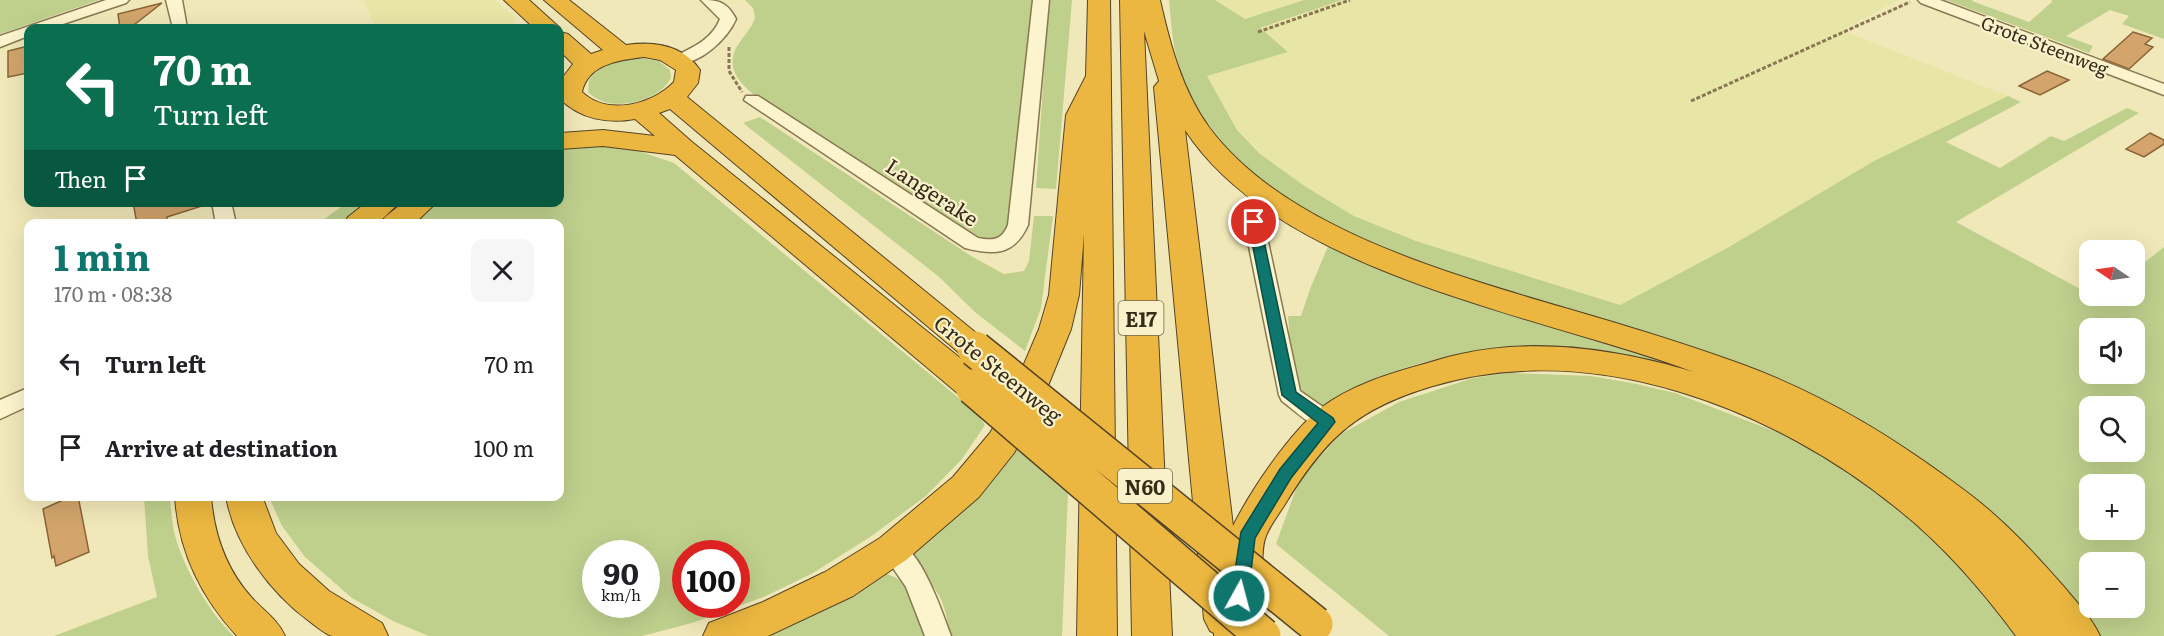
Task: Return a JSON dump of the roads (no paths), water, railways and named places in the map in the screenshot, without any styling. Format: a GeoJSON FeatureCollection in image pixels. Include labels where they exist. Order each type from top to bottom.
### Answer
{"type":"FeatureCollection","features":[{"type":"Feature","properties":{"kind":"highway"},"geometry":{"type":"LineString","coordinates":[[555,0],[621,53]]}},
{"type":"Feature","properties":{"kind":"highway","name":"E17"},"geometry":{"type":"LineString","coordinates":[[1097,636],[1099,0]]}},
{"type":"Feature","properties":{"kind":"highway","name":"E17"},"geometry":{"type":"LineString","coordinates":[[1131,0],[1152,636]]}},
{"type":"Feature","properties":{"kind":"highway"},"geometry":{"type":"LineString","coordinates":[[1149,0],[1155,33],[1165,65],[1190,118],[1213,149],[1248,182],[1274,200],[1341,241],[1396,264],[1470,291],[1707,364],[1842,424],[1911,468],[1985,527],[2044,590],[2079,636]]}},
{"type":"Feature","properties":{"kind":"highway"},"geometry":{"type":"LineString","coordinates":[[525,13],[542,24]]}},
{"type":"Feature","properties":{"kind":"highway"},"geometry":{"type":"LineString","coordinates":[[564,43],[589,65]]}},
{"type":"Feature","properties":{"kind":"highway"},"geometry":{"type":"LineString","coordinates":[[665,52],[681,59],[688,70],[685,84],[672,97],[641,110],[603,113],[572,101],[573,79],[589,65],[621,53],[665,52]]}},
{"type":"Feature","properties":{"kind":"highway"},"geometry":{"type":"LineString","coordinates":[[1165,65],[1226,636]]}},
{"type":"Feature","properties":{"kind":"highway"},"geometry":{"type":"LineString","coordinates":[[723,636],[777,614],[839,584],[893,549],[934,516],[987,464],[1002,443],[1022,408],[1044,361],[1064,295],[1079,115],[1099,76]]}},
{"type":"Feature","properties":{"kind":"highway","name":"Grote Steenweg"},"geometry":{"type":"LineString","coordinates":[[672,97],[975,349],[1322,630]]}},
{"type":"Feature","properties":{"kind":"highway","name":"Grote Steenweg"},"geometry":{"type":"LineString","coordinates":[[641,110],[683,148],[973,387],[1263,636]]}},
{"type":"Feature","properties":{"kind":"highway"},"geometry":{"type":"LineString","coordinates":[[564,141],[603,138],[683,148]]}},
{"type":"Feature","properties":{"kind":"highway"},"geometry":{"type":"LineString","coordinates":[[364,219],[380,207]]}},
{"type":"Feature","properties":{"kind":"highway"},"geometry":{"type":"LineString","coordinates":[[401,219],[417,207]]}},
{"type":"Feature","properties":{"kind":"highway"},"geometry":{"type":"LineString","coordinates":[[1234,636],[1246,537],[1286,473],[1328,422],[1374,394],[1420,375],[1466,364],[1521,358],[1584,360],[1645,370],[1706,388],[1768,412],[1834,447],[1892,484],[1954,535],[2008,592],[2039,636]]}},
{"type":"Feature","properties":{"kind":"highway"},"geometry":{"type":"LineString","coordinates":[[194,501],[199,540],[212,571],[233,605],[265,636]]}},
{"type":"Feature","properties":{"kind":"highway"},"geometry":{"type":"LineString","coordinates":[[246,501],[257,534],[278,569],[304,597],[338,620],[368,636]]}},
{"type":"Feature","properties":{"kind":"street"},"geometry":{"type":"LineString","coordinates":[[49,24],[121,0]]}},
{"type":"Feature","properties":{"kind":"street"},"geometry":{"type":"LineString","coordinates":[[174,0],[179,24]]}},
{"type":"Feature","properties":{"kind":"street"},"geometry":{"type":"LineString","coordinates":[[681,59],[711,44],[725,29],[728,19],[725,13],[709,0]]}},
{"type":"Feature","properties":{"kind":"street","name":"Langerake"},"geometry":{"type":"LineString","coordinates":[[752,100],[972,243],[999,247],[1015,236],[1018,225],[1041,0]]}},
{"type":"Feature","properties":{"kind":"street","name":"Grote Steenweg"},"geometry":{"type":"LineString","coordinates":[[1926,0],[2164,90]]}},
{"type":"Feature","properties":{"kind":"street"},"geometry":{"type":"LineString","coordinates":[[0,42],[24,33]]}},
{"type":"Feature","properties":{"kind":"street"},"geometry":{"type":"LineString","coordinates":[[1274,200],[1254,222],[1290,395],[1328,422]]}},
{"type":"Feature","properties":{"kind":"street"},"geometry":{"type":"LineString","coordinates":[[0,410],[24,398]]}},
{"type":"Feature","properties":{"kind":"street"},"geometry":{"type":"LineString","coordinates":[[893,549],[917,582],[938,636]]}}]}
